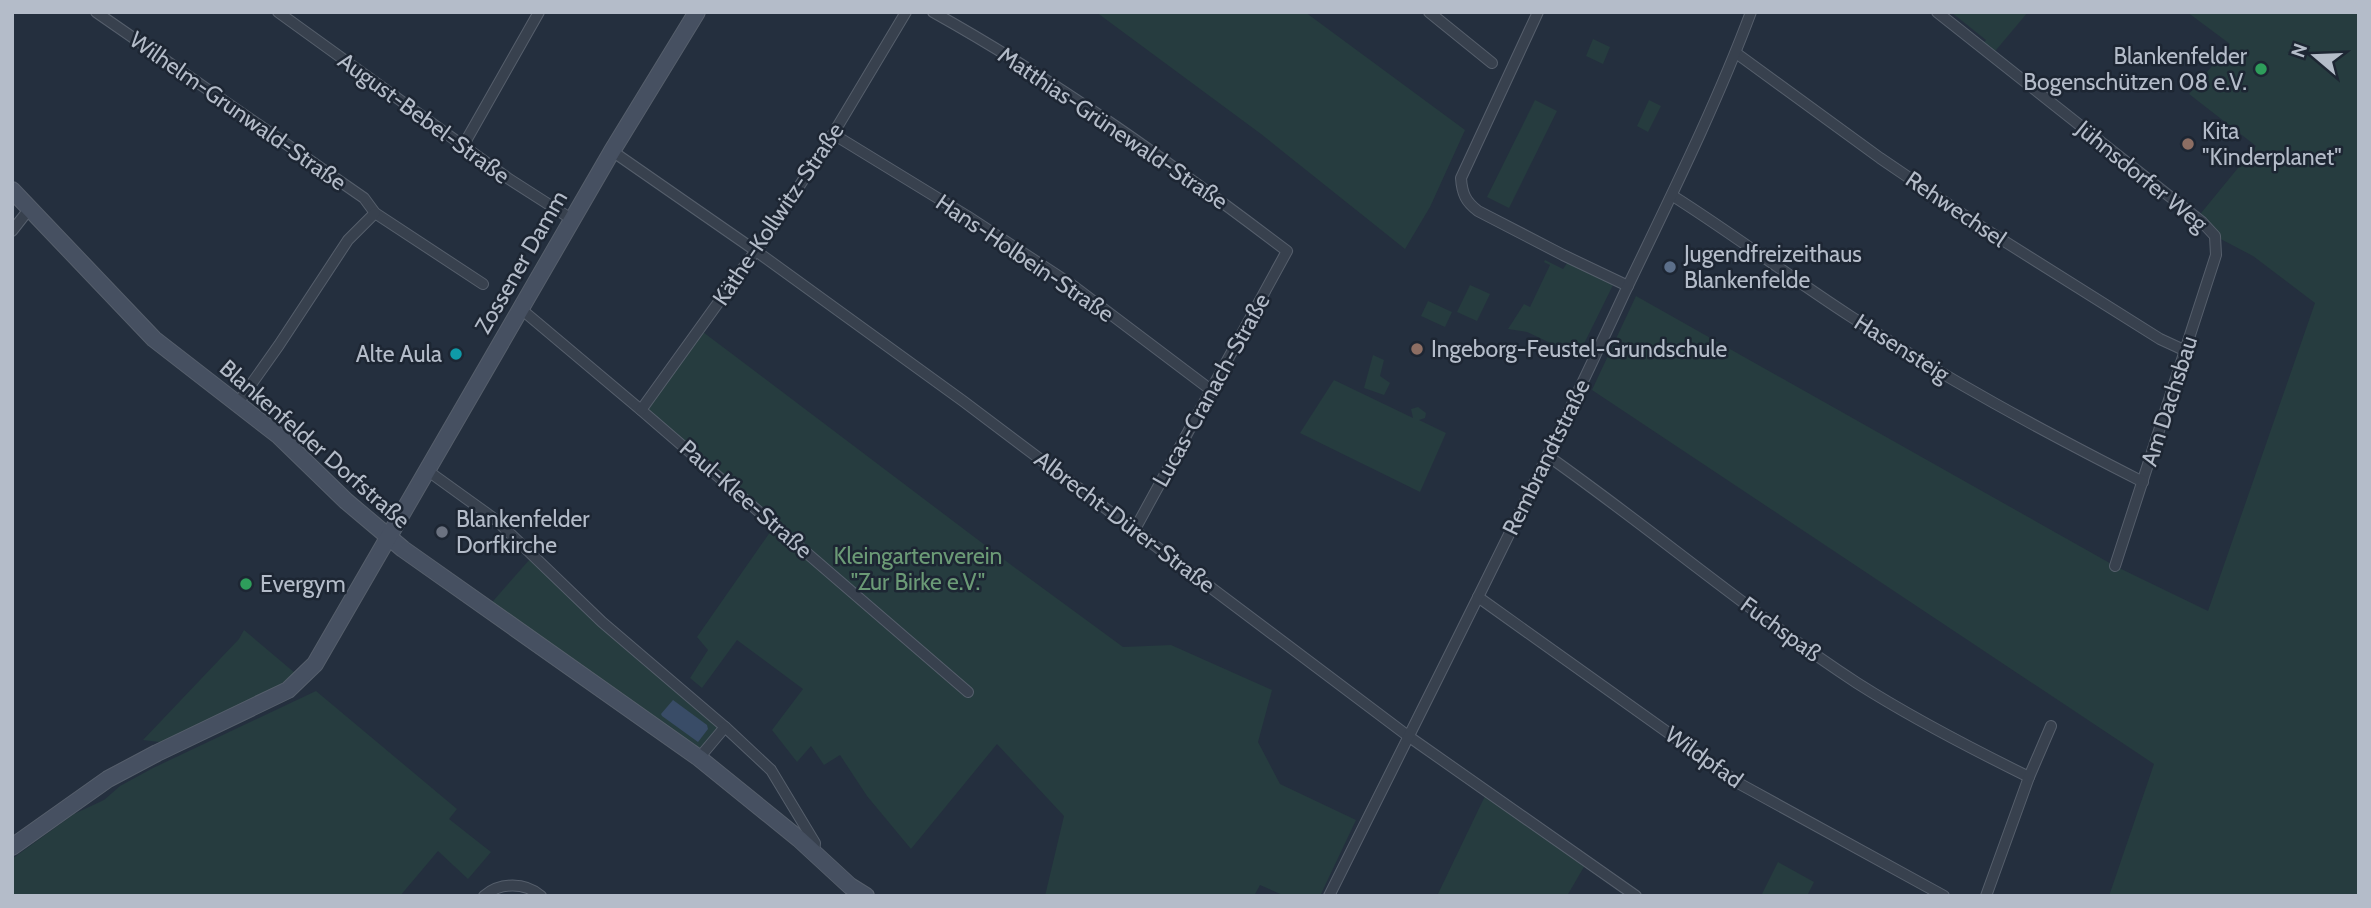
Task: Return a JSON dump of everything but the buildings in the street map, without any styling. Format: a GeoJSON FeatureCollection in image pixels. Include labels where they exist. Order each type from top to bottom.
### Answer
{"type":"FeatureCollection","features":[{"type":"Feature","properties":{"kind":"main road","name":"Zossener Damm"},"geometry":{"type":"LineString","coordinates":[[12,847],[108,779],[288,690],[315,664],[612,150],[697,12]]}},
{"type":"Feature","properties":{"kind":"main road","name":"Blankenfelder Dorfstraße"},"geometry":{"type":"LineString","coordinates":[[12,190],[137,324],[279,436],[346,501],[389,538],[699,758],[814,853],[847,891],[866,896]]}},
{"type":"Feature","properties":{"kind":"street","name":"Wilhelm-Grunwald-Straße"},"geometry":{"type":"LineString","coordinates":[[96,12],[364,198],[375,213],[483,284]]}},
{"type":"Feature","properties":{"kind":"street","name":"August-Bebel-Straße"},"geometry":{"type":"LineString","coordinates":[[278,12],[543,203],[573,220]]}},
{"type":"Feature","properties":{"kind":"street","name":"Käthe-Kollwitz-Straße"},"geometry":{"type":"LineString","coordinates":[[641,410],[756,251],[833,134],[906,12]]}},
{"type":"Feature","properties":{"kind":"street","name":"Matthias-Grünewald-Straße"},"geometry":{"type":"LineString","coordinates":[[933,12],[1073,96],[1168,161],[1287,251]]}},
{"type":"Feature","properties":{"kind":"street"},"geometry":{"type":"LineString","coordinates":[[1429,12],[1492,64]]}},
{"type":"Feature","properties":{"kind":"street"},"geometry":{"type":"LineString","coordinates":[[1538,12],[1461,178],[1462,192],[1469,204],[1478,211],[1628,286]]}},
{"type":"Feature","properties":{"kind":"street","name":"Rembrandtstraße"},"geometry":{"type":"LineString","coordinates":[[1329,896],[1548,456],[1673,196],[1736,53],[1751,12]]}},
{"type":"Feature","properties":{"kind":"street","name":"Jühnsdorfer Weg"},"geometry":{"type":"LineString","coordinates":[[1937,12],[2202,222],[2215,236]]}},
{"type":"Feature","properties":{"kind":"street"},"geometry":{"type":"LineString","coordinates":[[463,146],[537,13]]}},
{"type":"Feature","properties":{"kind":"street","name":"Rehwechsel"},"geometry":{"type":"LineString","coordinates":[[1736,53],[1880,158],[1988,231],[2160,339],[2186,351]]}},
{"type":"Feature","properties":{"kind":"street","name":"Hans-Holbein-Straße"},"geometry":{"type":"LineString","coordinates":[[833,134],[967,216],[1072,285],[1211,390]]}},
{"type":"Feature","properties":{"kind":"street","name":"Albrecht-Dürer-Straße"},"geometry":{"type":"LineString","coordinates":[[612,150],[756,251],[1135,529],[1408,736],[1636,896]]}},
{"type":"Feature","properties":{"kind":"street","name":"Hasensteig"},"geometry":{"type":"LineString","coordinates":[[1673,196],[1851,317],[1949,377],[2019,418],[2143,482]]}},
{"type":"Feature","properties":{"kind":"street"},"geometry":{"type":"LineString","coordinates":[[12,231],[30,208]]}},
{"type":"Feature","properties":{"kind":"street"},"geometry":{"type":"LineString","coordinates":[[238,403],[348,240],[375,213]]}},
{"type":"Feature","properties":{"kind":"street","name":"Am Dachsbau"},"geometry":{"type":"LineString","coordinates":[[2115,566],[2216,255],[2215,236]]}},
{"type":"Feature","properties":{"kind":"street","name":"Lucas-Cranach-Straße"},"geometry":{"type":"LineString","coordinates":[[1135,529],[1287,251]]}},
{"type":"Feature","properties":{"kind":"street","name":"Paul-Klee-Straße"},"geometry":{"type":"LineString","coordinates":[[521,309],[968,692]]}},
{"type":"Feature","properties":{"kind":"street","name":"Fuchspaß"},"geometry":{"type":"LineString","coordinates":[[1548,456],[1787,634],[1857,682],[1929,727],[2029,777]]}},
{"type":"Feature","properties":{"kind":"street","name":"Blankenfelder Dorfstraße"},"geometry":{"type":"LineString","coordinates":[[428,471],[496,520],[602,622],[771,770],[815,843],[814,853]]}},
{"type":"Feature","properties":{"kind":"street","name":"Wildpfad"},"geometry":{"type":"LineString","coordinates":[[1478,597],[1740,784],[1944,896]]}},
{"type":"Feature","properties":{"kind":"street"},"geometry":{"type":"LineString","coordinates":[[1986,896],[2029,777],[2051,726]]}},
{"type":"Feature","properties":{"kind":"street"},"geometry":{"type":"LineString","coordinates":[[699,758],[725,727]]}},
{"type":"Feature","properties":{"kind":"street"},"geometry":{"type":"LineString","coordinates":[[484,896],[503,886],[525,887],[541,896]]}},
{"type":"Feature","properties":{"kind":"green space"},"geometry":{"type":"Polygon","coordinates":[[[1096,12],[1305,12],[1465,130],[1430,207],[1405,249],[1261,134],[1096,12]]]}},
{"type":"Feature","properties":{"kind":"green space"},"geometry":{"type":"Polygon","coordinates":[[[1951,12],[2028,12],[1991,56],[1980,47],[1986,40],[1951,12]]]}},
{"type":"Feature","properties":{"kind":"green space"},"geometry":{"type":"Polygon","coordinates":[[[2187,12],[2359,12],[2359,896],[2109,896],[2154,764],[1592,390],[1636,296],[2115,566],[2208,611],[2315,303],[2253,256],[2215,236],[2197,218],[2256,146],[2189,94],[2230,44],[2187,12]]]}},
{"type":"Feature","properties":{"kind":"green space"},"geometry":{"type":"Polygon","coordinates":[[[1593,39],[1610,47],[1603,64],[1586,56],[1593,39]]]}},
{"type":"Feature","properties":{"kind":"green space"},"geometry":{"type":"Polygon","coordinates":[[[1535,100],[1557,111],[1509,208],[1487,197],[1535,100]]]}},
{"type":"Feature","properties":{"kind":"green space"},"geometry":{"type":"Polygon","coordinates":[[[1649,100],[1661,106],[1648,132],[1637,126],[1649,100]]]}},
{"type":"Feature","properties":{"kind":"green space"},"geometry":{"type":"Polygon","coordinates":[[[1545,260],[1563,269],[1568,262],[1613,285],[1578,356],[1527,332],[1508,329],[1524,304],[1530,307],[1550,265],[1544,262],[1545,260]]]}},
{"type":"Feature","properties":{"kind":"green space"},"geometry":{"type":"Polygon","coordinates":[[[1470,285],[1490,294],[1477,321],[1457,312],[1470,285]]]}},
{"type":"Feature","properties":{"kind":"green space"},"geometry":{"type":"Polygon","coordinates":[[[1428,301],[1452,312],[1445,327],[1421,316],[1428,301]]]}},
{"type":"Feature","properties":{"kind":"green space","name":"Kleingartenverein \"Zur Birke e.V.\""},"geometry":{"type":"Polygon","coordinates":[[[699,329],[1123,647],[1171,645],[1272,690],[1258,742],[1280,784],[1356,820],[1320,896],[1285,896],[1260,885],[1254,896],[1045,896],[1064,816],[997,744],[911,849],[867,796],[840,755],[824,765],[811,746],[797,762],[772,730],[803,689],[737,640],[702,688],[690,678],[708,650],[697,637],[775,525],[641,410],[699,329]]]}},
{"type":"Feature","properties":{"kind":"green space"},"geometry":{"type":"Polygon","coordinates":[[[1373,355],[1384,360],[1380,376],[1390,383],[1384,395],[1364,388],[1373,355]]]}},
{"type":"Feature","properties":{"kind":"green space"},"geometry":{"type":"Polygon","coordinates":[[[1334,380],[1413,418],[1411,409],[1418,407],[1426,413],[1425,418],[1419,420],[1446,433],[1420,492],[1300,433],[1334,380]]]}},
{"type":"Feature","properties":{"kind":"green space"},"geometry":{"type":"Polygon","coordinates":[[[530,559],[725,727],[699,758],[487,608],[530,559]]]}},
{"type":"Feature","properties":{"kind":"green space"},"geometry":{"type":"Polygon","coordinates":[[[244,630],[295,673],[273,691],[167,743],[143,740],[239,639],[244,630]]]}},
{"type":"Feature","properties":{"kind":"green space"},"geometry":{"type":"Polygon","coordinates":[[[316,691],[457,809],[449,819],[491,852],[468,879],[438,851],[400,896],[12,896],[12,859],[74,814],[104,800],[120,786],[153,768],[316,691]]]}},
{"type":"Feature","properties":{"kind":"green space"},"geometry":{"type":"Polygon","coordinates":[[[1485,796],[1585,865],[1567,896],[1437,896],[1485,796]]]}},
{"type":"Feature","properties":{"kind":"green space"},"geometry":{"type":"Polygon","coordinates":[[[1778,862],[1814,882],[1807,896],[1761,896],[1778,862]]]}},
{"type":"Feature","properties":{"kind":"water"},"geometry":{"type":"Polygon","coordinates":[[[673,700],[707,725],[708,729],[698,742],[662,716],[673,700]]]}},
{"type":"Feature","properties":{"kind":"place","name":"Blankenfelder Bogenschützen 08 e.V."},"geometry":{"type":"Point","coordinates":[2261,69]}},
{"type":"Feature","properties":{"kind":"place","name":"Kita \"Kinderplanet\""},"geometry":{"type":"Point","coordinates":[2188,144]}},
{"type":"Feature","properties":{"kind":"place","name":"Jugendfreizeithaus Blankenfelde"},"geometry":{"type":"Point","coordinates":[1670,267]}},
{"type":"Feature","properties":{"kind":"place","name":"Ingeborg-Feustel-Grundschule"},"geometry":{"type":"Point","coordinates":[1417,349]}},
{"type":"Feature","properties":{"kind":"place","name":"Alte Aula"},"geometry":{"type":"Point","coordinates":[456,354]}},
{"type":"Feature","properties":{"kind":"place","name":"Blankenfelder Dorfkirche"},"geometry":{"type":"Point","coordinates":[442,532]}},
{"type":"Feature","properties":{"kind":"place","name":"Evergym"},"geometry":{"type":"Point","coordinates":[246,584]}}]}
